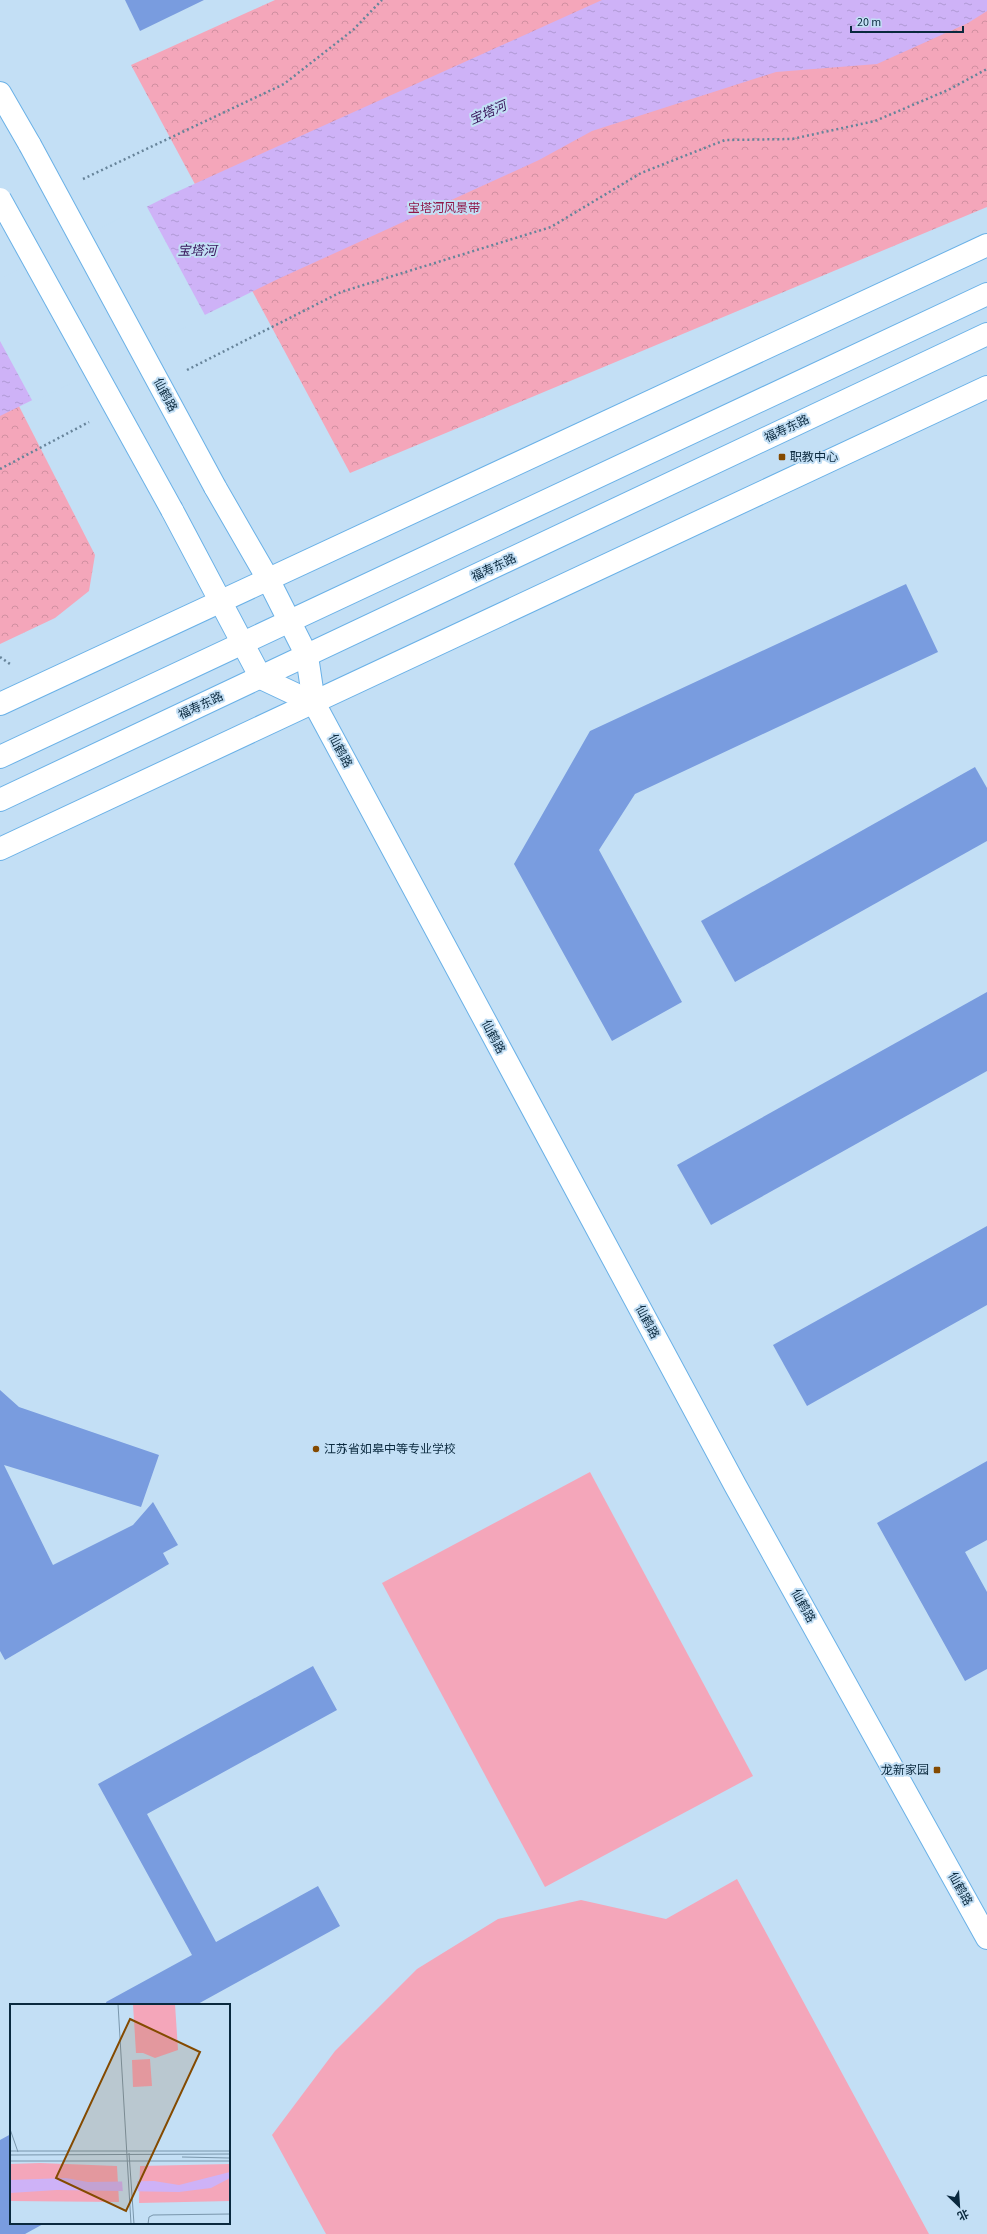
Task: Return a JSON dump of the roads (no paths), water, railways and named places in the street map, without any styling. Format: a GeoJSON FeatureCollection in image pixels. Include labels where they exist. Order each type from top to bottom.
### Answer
{"type":"FeatureCollection","features":[{"type":"Feature","properties":{"kind":"street","name":"仙鹤路"},"geometry":{"type":"LineString","coordinates":[[0,93],[30,145],[215,488],[268,579],[307,656],[314,703],[735,1484],[987,1938]]}},
{"type":"Feature","properties":{"kind":"street"},"geometry":{"type":"LineString","coordinates":[[0,198],[172,510],[219,602],[261,678],[314,703]]}},
{"type":"Feature","properties":{"kind":"street"},"geometry":{"type":"LineString","coordinates":[[0,704],[987,245]]}},
{"type":"Feature","properties":{"kind":"street"},"geometry":{"type":"LineString","coordinates":[[0,757],[242,645],[987,294]]}},
{"type":"Feature","properties":{"kind":"street","name":"福寿东路"},"geometry":{"type":"LineString","coordinates":[[0,800],[987,334]]}},
{"type":"Feature","properties":{"kind":"street"},"geometry":{"type":"LineString","coordinates":[[0,849],[987,387]]}},
{"type":"Feature","properties":{"kind":"water","name":"宝塔河"},"geometry":{"type":"Polygon","coordinates":[[[602,0],[987,0],[987,11],[968,23],[877,64],[776,72],[592,131],[539,160],[278,279],[0,416],[0,281],[172,194],[602,0]]]}},
{"type":"Feature","properties":{"kind":"place","name":"职教中心"},"geometry":{"type":"Point","coordinates":[782,457]}},
{"type":"Feature","properties":{"kind":"place","name":"江苏省如皋中等专业学校"},"geometry":{"type":"Point","coordinates":[316,1449]}},
{"type":"Feature","properties":{"kind":"place","name":"龙新家园"},"geometry":{"type":"Point","coordinates":[937,1770]}},
{"type":"Feature","properties":{"kind":"park label","name":"宝塔河风景带"},"geometry":{"type":"Point","coordinates":[444,208]}}]}
